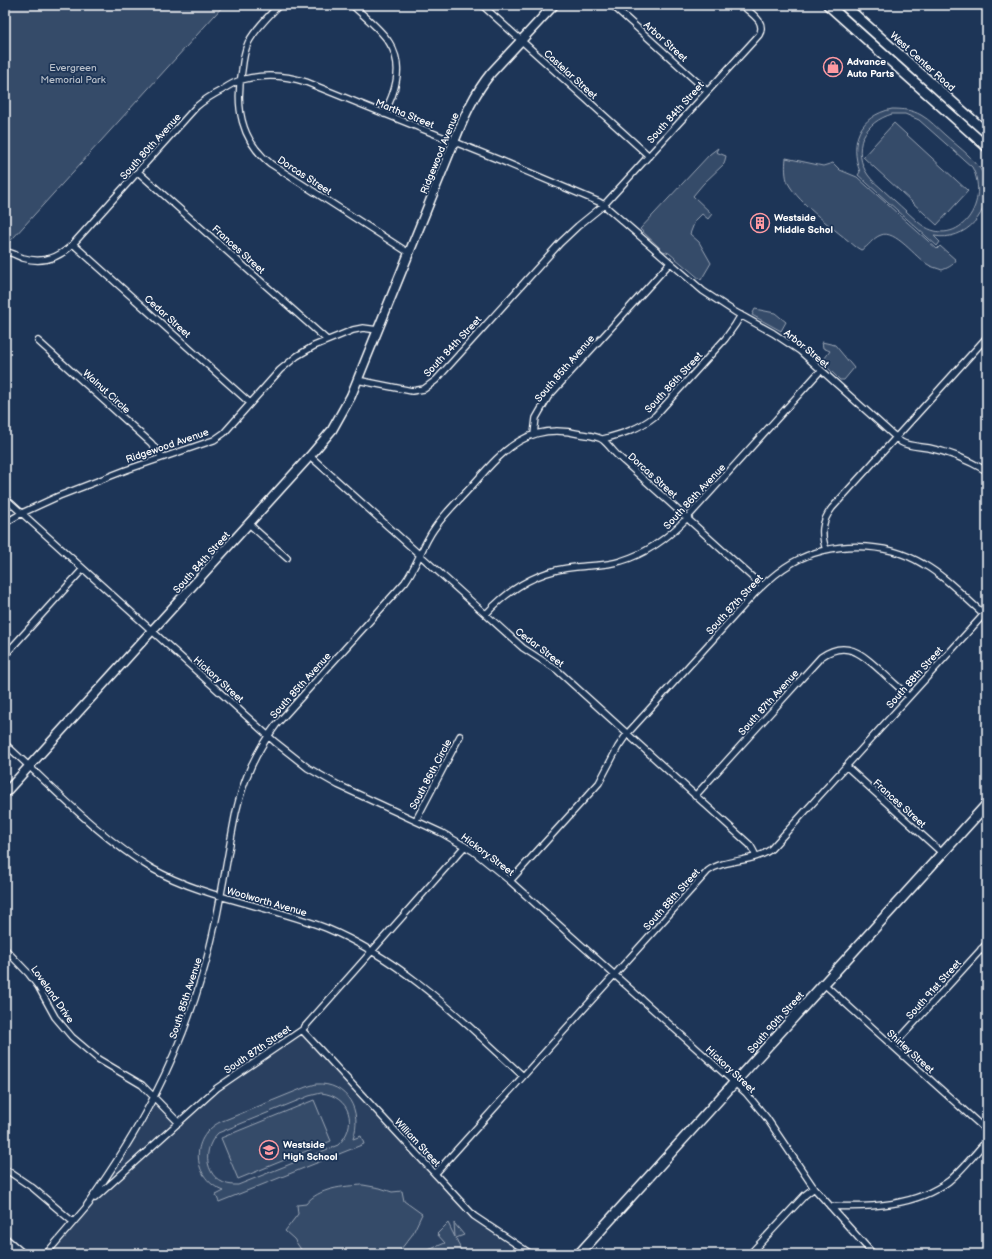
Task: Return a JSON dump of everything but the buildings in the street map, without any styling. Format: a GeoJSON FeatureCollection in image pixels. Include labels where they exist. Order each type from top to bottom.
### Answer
{"type":"FeatureCollection","features":[{"type":"Feature","properties":{"kind":"main road","name":"Ridgewood Avenue"},"geometry":{"type":"LineString","coordinates":[[357,380],[454,142],[472,102],[491,73],[554,5]]}},
{"type":"Feature","properties":{"kind":"main road"},"geometry":{"type":"LineString","coordinates":[[828,5],[987,147]]}},
{"type":"Feature","properties":{"kind":"main road","name":"West Center Road"},"geometry":{"type":"LineString","coordinates":[[844,5],[987,133]]}},
{"type":"Feature","properties":{"kind":"main road","name":"South 84th Street"},"geometry":{"type":"LineString","coordinates":[[5,793],[323,442],[339,418],[351,396],[357,380]]}},
{"type":"Feature","properties":{"kind":"main road","name":"South 90th Street"},"geometry":{"type":"LineString","coordinates":[[579,1254],[987,804]]}},
{"type":"Feature","properties":{"kind":"main road"},"geometry":{"type":"LineString","coordinates":[[5,1240],[20,1254]]}},
{"type":"Feature","properties":{"kind":"street"},"geometry":{"type":"LineString","coordinates":[[240,80],[245,50],[250,40],[259,27],[279,5]]}},
{"type":"Feature","properties":{"kind":"street"},"geometry":{"type":"LineString","coordinates":[[352,5],[383,33],[395,52],[398,65],[396,82],[384,114]]}},
{"type":"Feature","properties":{"kind":"street","name":"Castelar Street"},"geometry":{"type":"LineString","coordinates":[[482,5],[649,156]]}},
{"type":"Feature","properties":{"kind":"street","name":"Arbor Street"},"geometry":{"type":"LineString","coordinates":[[612,5],[707,91]]}},
{"type":"Feature","properties":{"kind":"street","name":"South 84th Street"},"geometry":{"type":"LineString","coordinates":[[357,380],[412,391],[424,389],[432,385],[560,243],[604,205],[759,34],[762,26],[759,21],[742,5]]}},
{"type":"Feature","properties":{"kind":"street","name":"Martha Street"},"geometry":{"type":"LineString","coordinates":[[240,80],[258,76],[293,78],[592,198],[604,205]]}},
{"type":"Feature","properties":{"kind":"street","name":"South 80th Avenue"},"geometry":{"type":"LineString","coordinates":[[5,252],[29,260],[42,260],[56,257],[63,253],[73,244],[202,102],[208,97],[240,80]]}},
{"type":"Feature","properties":{"kind":"street","name":"Dorcas Street"},"geometry":{"type":"LineString","coordinates":[[240,80],[239,102],[242,122],[249,139],[261,156],[271,164],[409,253]]}},
{"type":"Feature","properties":{"kind":"street","name":"Frances Street"},"geometry":{"type":"LineString","coordinates":[[138,172],[327,340]]}},
{"type":"Feature","properties":{"kind":"street","name":"Arbor Street"},"geometry":{"type":"LineString","coordinates":[[604,205],[703,291],[786,341],[821,370],[896,438],[906,445],[929,448],[956,455],[987,471]]}},
{"type":"Feature","properties":{"kind":"street","name":"Cedar Street"},"geometry":{"type":"LineString","coordinates":[[73,244],[250,403]]}},
{"type":"Feature","properties":{"kind":"street","name":"South 85th Avenue"},"geometry":{"type":"LineString","coordinates":[[87,1205],[132,1138],[155,1098],[178,1048],[208,957],[241,790],[253,761],[268,735],[405,582],[414,569],[437,524],[496,458],[514,444],[534,434],[536,418],[548,397],[670,263]]}},
{"type":"Feature","properties":{"kind":"street","name":"South 86th Street"},"geometry":{"type":"LineString","coordinates":[[603,439],[632,431],[655,416],[725,339],[736,325],[741,315]]}},
{"type":"Feature","properties":{"kind":"street","name":"Ridgewood Avenue"},"geometry":{"type":"LineString","coordinates":[[5,523],[22,513],[65,494],[162,457],[214,440],[224,433],[289,361],[305,350],[353,330],[363,328],[378,330]]}},
{"type":"Feature","properties":{"kind":"street"},"geometry":{"type":"LineString","coordinates":[[826,550],[822,531],[827,514],[987,338]]}},
{"type":"Feature","properties":{"kind":"street","name":"Walnut Circle"},"geometry":{"type":"LineString","coordinates":[[38,341],[151,443],[162,457]]}},
{"type":"Feature","properties":{"kind":"street","name":"South 86th Avenue"},"geometry":{"type":"LineString","coordinates":[[486,614],[507,593],[530,579],[560,569],[608,564],[632,558],[647,551],[662,541],[674,532],[821,370]]}},
{"type":"Feature","properties":{"kind":"street"},"geometry":{"type":"LineString","coordinates":[[534,434],[562,431],[603,439]]}},
{"type":"Feature","properties":{"kind":"street","name":"Dorcas Street"},"geometry":{"type":"LineString","coordinates":[[603,439],[617,455],[762,586]]}},
{"type":"Feature","properties":{"kind":"street","name":"Cedar Street"},"geometry":{"type":"LineString","coordinates":[[310,456],[523,648],[557,670],[750,845],[756,856]]}},
{"type":"Feature","properties":{"kind":"street","name":"Hickory Street"},"geometry":{"type":"LineString","coordinates":[[5,498],[295,758],[321,775],[359,795],[416,820],[465,846],[510,881],[752,1100],[766,1117],[814,1188],[873,1254]]}},
{"type":"Feature","properties":{"kind":"street"},"geometry":{"type":"LineString","coordinates":[[249,524],[287,558]]}},
{"type":"Feature","properties":{"kind":"street","name":"South 87th Street"},"geometry":{"type":"LineString","coordinates":[[510,881],[602,780],[618,748],[627,734],[762,586],[769,579],[792,563],[809,555],[845,547],[866,547],[890,551],[908,556],[924,564],[939,574],[985,613]]}},
{"type":"Feature","properties":{"kind":"street"},"geometry":{"type":"LineString","coordinates":[[5,655],[83,569]]}},
{"type":"Feature","properties":{"kind":"street","name":"South 88th Street"},"geometry":{"type":"LineString","coordinates":[[435,1174],[708,871],[717,867],[764,854],[771,849],[985,613]]}},
{"type":"Feature","properties":{"kind":"street","name":"South 87th Avenue"},"geometry":{"type":"LineString","coordinates":[[695,796],[821,657],[832,651],[844,649],[857,652],[866,657],[909,697]]}},
{"type":"Feature","properties":{"kind":"street","name":"South 86th Circle"},"geometry":{"type":"LineString","coordinates":[[416,820],[460,736]]}},
{"type":"Feature","properties":{"kind":"street","name":"Woolworth Avenue"},"geometry":{"type":"LineString","coordinates":[[5,744],[96,828],[131,855],[152,868],[196,889],[304,920],[338,934],[371,951],[398,967],[424,986],[523,1076]]}},
{"type":"Feature","properties":{"kind":"street","name":"Frances Street"},"geometry":{"type":"LineString","coordinates":[[846,766],[942,853]]}},
{"type":"Feature","properties":{"kind":"street","name":"South 87th Street"},"geometry":{"type":"LineString","coordinates":[[46,1254],[87,1205],[209,1095],[302,1030],[465,846]]}},
{"type":"Feature","properties":{"kind":"street","name":"South 91st Street"},"geometry":{"type":"LineString","coordinates":[[893,1046],[987,943]]}},
{"type":"Feature","properties":{"kind":"street","name":"Loveland Drive"},"geometry":{"type":"LineString","coordinates":[[5,949],[29,974],[38,986],[55,1017],[72,1037],[98,1059],[137,1081],[179,1123]]}},
{"type":"Feature","properties":{"kind":"street"},"geometry":{"type":"LineString","coordinates":[[982,949],[987,954]]}},
{"type":"Feature","properties":{"kind":"street","name":"Shirley Street"},"geometry":{"type":"LineString","coordinates":[[824,984],[987,1131]]}},
{"type":"Feature","properties":{"kind":"street","name":"William Street"},"geometry":{"type":"LineString","coordinates":[[302,1030],[476,1219],[531,1254]]}},
{"type":"Feature","properties":{"kind":"street"},"geometry":{"type":"LineString","coordinates":[[830,1206],[854,1207],[887,1204],[908,1200],[928,1193],[942,1186],[954,1176],[987,1140]]}},
{"type":"Feature","properties":{"kind":"street"},"geometry":{"type":"LineString","coordinates":[[5,1169],[33,1188],[74,1222]]}},
{"type":"Feature","properties":{"kind":"street"},"geometry":{"type":"LineString","coordinates":[[750,1254],[805,1195],[814,1188]]}},
{"type":"Feature","properties":{"kind":"shaded area","name":"Westside High School"},"geometry":{"type":"Polygon","coordinates":[[[302,1030],[474,1216],[520,1246],[514,1254],[46,1254],[87,1205],[155,1098],[178,1123],[209,1095],[302,1030]]]}},
{"type":"Feature","properties":{"kind":"green space","name":"Evergreen Memorial Park"},"geometry":{"type":"Polygon","coordinates":[[[5,5],[224,5],[5,247],[5,5]]]}},
{"type":"Feature","properties":{"kind":"green space"},"geometry":{"type":"Polygon","coordinates":[[[892,109],[914,112],[921,115],[971,158],[986,180],[987,192],[981,213],[966,229],[956,234],[946,237],[934,236],[940,242],[937,246],[858,175],[860,172],[856,150],[860,132],[864,124],[881,112],[892,109]],[[892,114],[887,116],[875,122],[868,129],[861,142],[860,151],[865,171],[873,181],[918,222],[932,230],[945,232],[957,228],[966,220],[973,209],[977,196],[977,182],[972,167],[919,120],[905,114],[892,114]]]}},
{"type":"Feature","properties":{"kind":"green space"},"geometry":{"type":"Polygon","coordinates":[[[894,123],[968,191],[937,225],[863,157],[894,123]]]}},
{"type":"Feature","properties":{"kind":"green space"},"geometry":{"type":"Polygon","coordinates":[[[718,148],[716,152],[726,156],[724,164],[693,196],[712,214],[708,219],[702,214],[695,221],[690,234],[699,242],[711,263],[701,280],[669,253],[663,251],[640,229],[710,154],[718,148]]]}},
{"type":"Feature","properties":{"kind":"green space"},"geometry":{"type":"Polygon","coordinates":[[[786,158],[823,166],[833,163],[840,170],[857,177],[937,249],[940,246],[956,260],[955,262],[942,270],[932,267],[922,261],[899,240],[887,234],[878,236],[861,250],[856,247],[819,217],[793,191],[786,177],[786,158]]]}},
{"type":"Feature","properties":{"kind":"green space"},"geometry":{"type":"Polygon","coordinates":[[[755,309],[775,313],[786,322],[781,331],[752,315],[755,309]]]}},
{"type":"Feature","properties":{"kind":"green space"},"geometry":{"type":"Polygon","coordinates":[[[822,342],[835,345],[854,368],[844,380],[840,380],[822,362],[830,351],[823,348],[822,342]]]}},
{"type":"Feature","properties":{"kind":"green space"},"geometry":{"type":"Polygon","coordinates":[[[316,1084],[327,1085],[344,1093],[350,1100],[356,1118],[356,1129],[353,1139],[361,1136],[364,1144],[219,1202],[216,1195],[224,1191],[213,1185],[200,1168],[198,1158],[199,1148],[203,1138],[210,1129],[220,1122],[316,1084]],[[321,1093],[309,1096],[218,1133],[208,1150],[209,1167],[213,1175],[219,1181],[238,1185],[338,1145],[348,1129],[348,1113],[345,1105],[331,1095],[321,1093]]]}},
{"type":"Feature","properties":{"kind":"green space"},"geometry":{"type":"Polygon","coordinates":[[[314,1100],[331,1141],[238,1179],[221,1138],[314,1100]]]}},
{"type":"Feature","properties":{"kind":"green space"},"geometry":{"type":"Polygon","coordinates":[[[363,1185],[392,1192],[402,1191],[404,1201],[422,1214],[412,1235],[397,1254],[304,1254],[294,1239],[285,1231],[298,1214],[297,1205],[306,1204],[317,1194],[324,1191],[348,1186],[363,1185]]]}},
{"type":"Feature","properties":{"kind":"green space"},"geometry":{"type":"Polygon","coordinates":[[[448,1223],[455,1237],[454,1223],[464,1235],[456,1238],[460,1248],[460,1254],[419,1254],[445,1243],[437,1234],[448,1223]]]}},
{"type":"Feature","properties":{"kind":"place","name":"Advance Auto Parts"},"geometry":{"type":"Point","coordinates":[833,67]}},
{"type":"Feature","properties":{"kind":"place","name":"Westside Middle Schol"},"geometry":{"type":"Point","coordinates":[760,223]}},
{"type":"Feature","properties":{"kind":"place","name":"Westside High School"},"geometry":{"type":"Point","coordinates":[269,1150]}}]}
